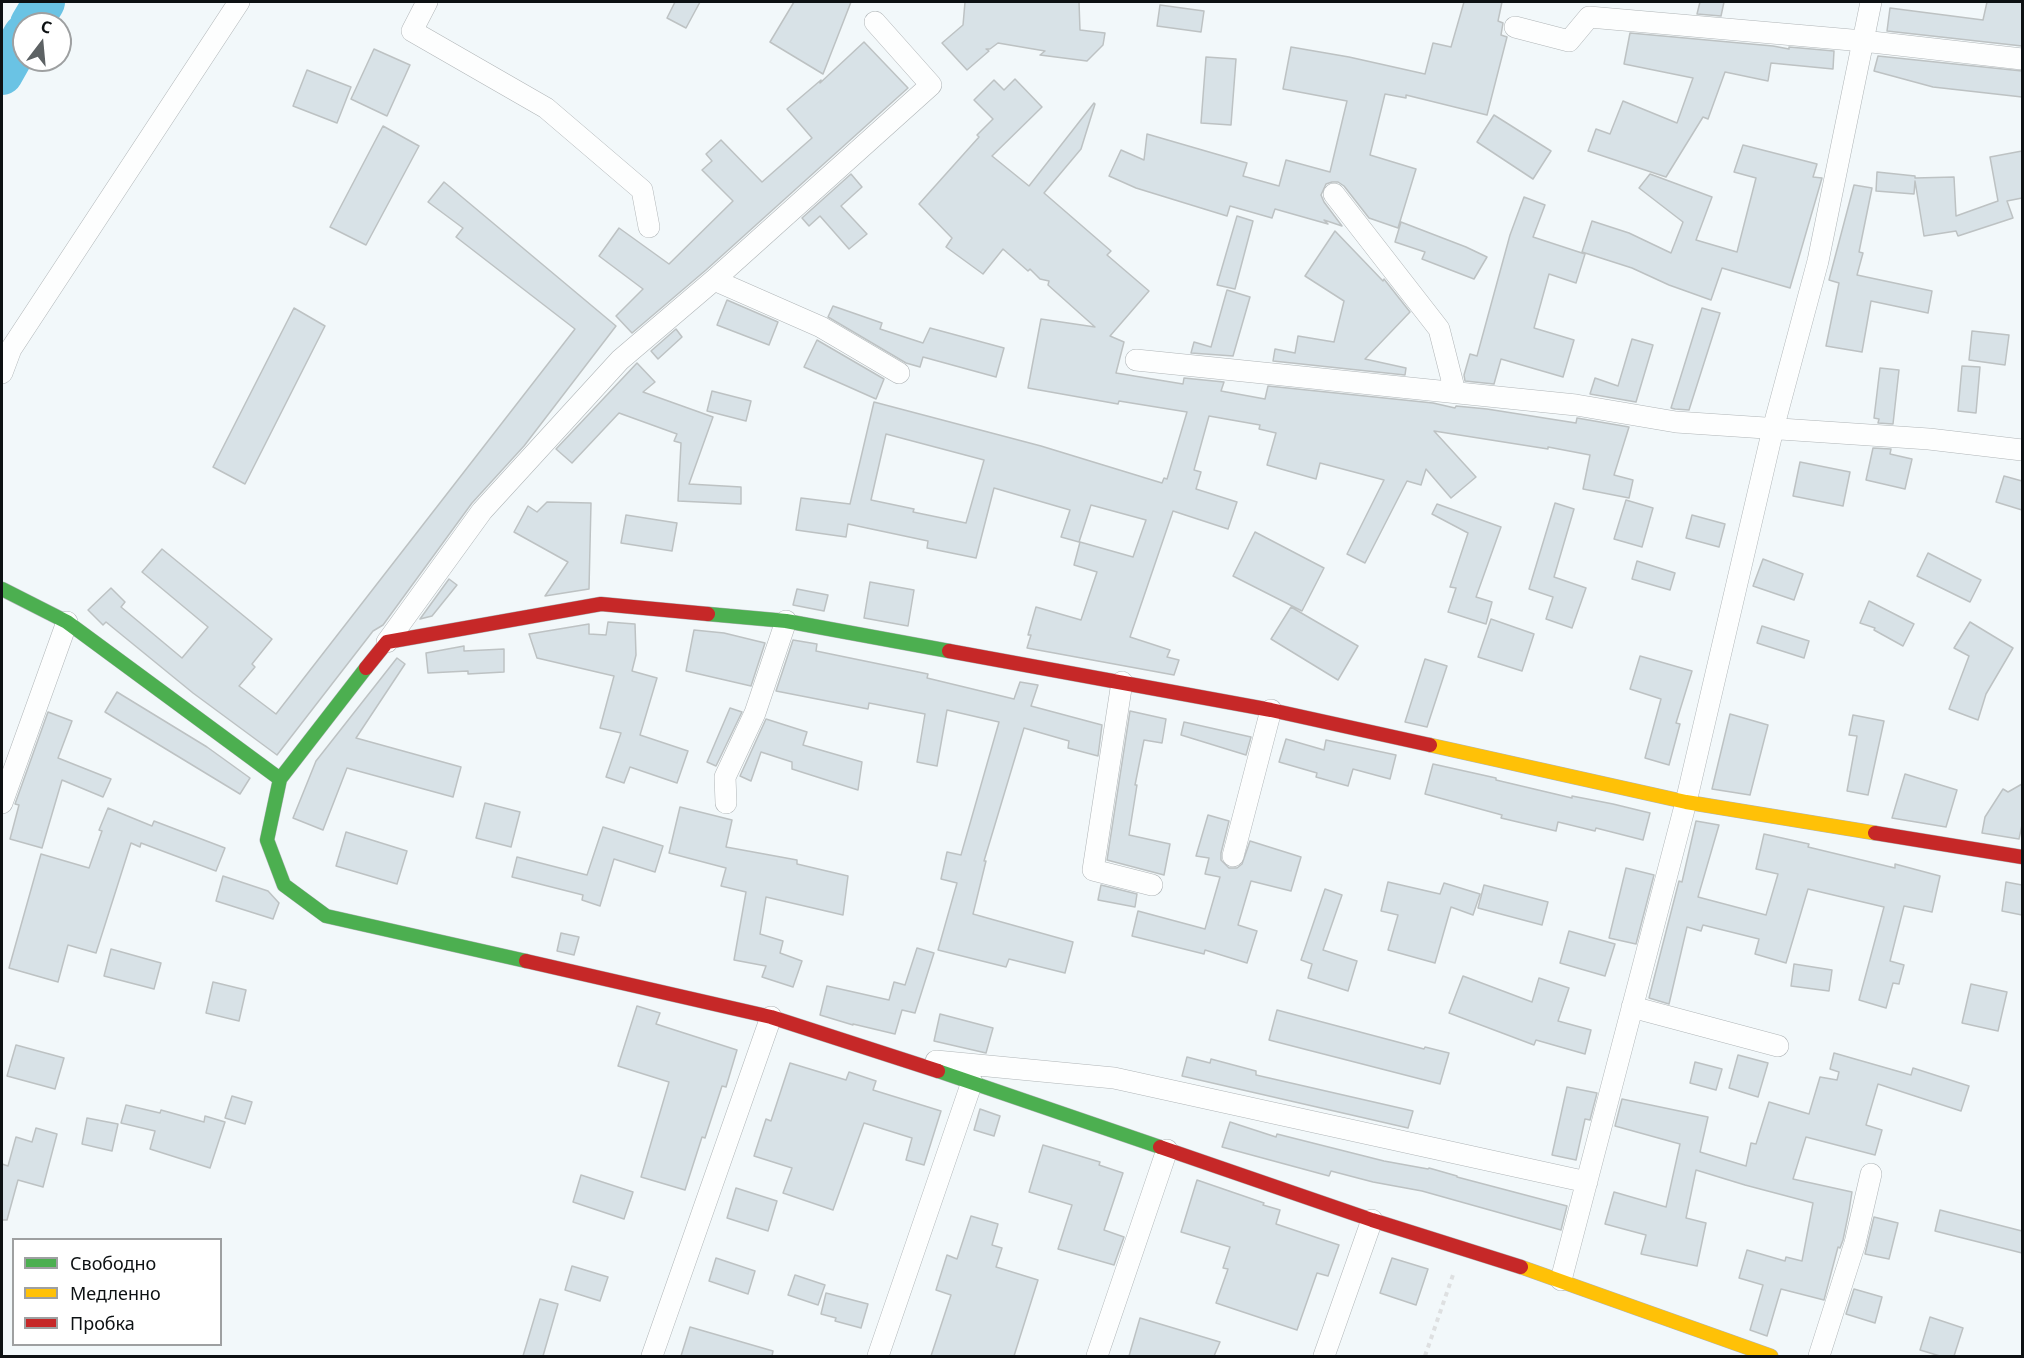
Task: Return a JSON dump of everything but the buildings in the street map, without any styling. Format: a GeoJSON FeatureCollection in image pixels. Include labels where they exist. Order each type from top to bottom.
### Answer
{"type":"FeatureCollection","features":[{"type":"Feature","properties":{"kind":"street"},"geometry":{"type":"LineString","coordinates":[[2,373],[11,349],[239,2]]}},
{"type":"Feature","properties":{"kind":"street"},"geometry":{"type":"LineString","coordinates":[[427,2],[412,31],[546,108],[642,190],[649,227]]}},
{"type":"Feature","properties":{"kind":"street"},"geometry":{"type":"LineString","coordinates":[[1561,1281],[1686,802],[1773,429],[1818,261],[1871,2]]}},
{"type":"Feature","properties":{"kind":"street"},"geometry":{"type":"LineString","coordinates":[[1515,27],[1569,41],[1589,17],[1863,41],[2022,59]]}},
{"type":"Feature","properties":{"kind":"street"},"geometry":{"type":"LineString","coordinates":[[875,22],[931,86],[714,280],[620,360],[482,511],[387,642],[280,779],[267,840],[284,885],[326,916],[771,1017],[972,1082],[1372,1221],[1561,1281],[1771,1356]]}},
{"type":"Feature","properties":{"kind":"street"},"geometry":{"type":"LineString","coordinates":[[1334,194],[1439,329],[1455,392]]}},
{"type":"Feature","properties":{"kind":"street"},"geometry":{"type":"LineString","coordinates":[[714,280],[821,327],[899,373]]}},
{"type":"Feature","properties":{"kind":"street"},"geometry":{"type":"LineString","coordinates":[[1136,360],[1576,405],[1676,422],[1929,440],[2022,450]]}},
{"type":"Feature","properties":{"kind":"street"},"geometry":{"type":"LineString","coordinates":[[2,589],[67,622],[280,779]]}},
{"type":"Feature","properties":{"kind":"street"},"geometry":{"type":"LineString","coordinates":[[387,642],[601,604],[786,621],[1270,710],[1686,802],[2022,857]]}},
{"type":"Feature","properties":{"kind":"street"},"geometry":{"type":"LineString","coordinates":[[726,803],[725,777],[755,713],[786,621]]}},
{"type":"Feature","properties":{"kind":"street"},"geometry":{"type":"LineString","coordinates":[[2,803],[67,622]]}},
{"type":"Feature","properties":{"kind":"street"},"geometry":{"type":"LineString","coordinates":[[1122,682],[1093,870],[1152,885]]}},
{"type":"Feature","properties":{"kind":"street"},"geometry":{"type":"LineString","coordinates":[[1233,856],[1270,710]]}},
{"type":"Feature","properties":{"kind":"street"},"geometry":{"type":"LineString","coordinates":[[1632,1007],[1778,1046]]}},
{"type":"Feature","properties":{"kind":"street"},"geometry":{"type":"LineString","coordinates":[[652,1356],[771,1017]]}},
{"type":"Feature","properties":{"kind":"street"},"geometry":{"type":"LineString","coordinates":[[893,1057],[1114,1078],[1587,1182]]}},
{"type":"Feature","properties":{"kind":"street"},"geometry":{"type":"LineString","coordinates":[[878,1356],[972,1082]]}},
{"type":"Feature","properties":{"kind":"street"},"geometry":{"type":"LineString","coordinates":[[1097,1356],[1167,1150]]}},
{"type":"Feature","properties":{"kind":"street"},"geometry":{"type":"LineString","coordinates":[[1819,1356],[1855,1243],[1870,1174]]}},
{"type":"Feature","properties":{"kind":"street"},"geometry":{"type":"LineString","coordinates":[[1324,1356],[1372,1221]]}},
{"type":"Feature","properties":{"kind":"path"},"geometry":{"type":"LineString","coordinates":[[1425,1356],[1461,1250]]}},
{"type":"Feature","properties":{"kind":"waterway"},"geometry":{"type":"LineString","coordinates":[[38,12],[44,2]]}},
{"type":"Feature","properties":{"kind":"waterway"},"geometry":{"type":"LineString","coordinates":[[2,74],[12,56]]}},
{"type":"Feature","properties":{"kind":"traffic: fast"},"geometry":{"type":"LineString","coordinates":[[2,589],[67,622],[280,779],[366,668]]}},
{"type":"Feature","properties":{"kind":"traffic: fast"},"geometry":{"type":"LineString","coordinates":[[708,614],[786,621],[949,651]]}},
{"type":"Feature","properties":{"kind":"traffic: fast"},"geometry":{"type":"LineString","coordinates":[[280,779],[267,840],[284,885],[326,916],[526,961]]}},
{"type":"Feature","properties":{"kind":"traffic: fast"},"geometry":{"type":"LineString","coordinates":[[938,1071],[1160,1147]]}},
{"type":"Feature","properties":{"kind":"traffic: slow"},"geometry":{"type":"LineString","coordinates":[[1430,745],[1686,802],[1875,833]]}},
{"type":"Feature","properties":{"kind":"traffic: slow"},"geometry":{"type":"LineString","coordinates":[[1521,1267],[1771,1356]]}},
{"type":"Feature","properties":{"kind":"traffic: jam"},"geometry":{"type":"LineString","coordinates":[[366,668],[387,642],[601,604],[708,614]]}},
{"type":"Feature","properties":{"kind":"traffic: jam"},"geometry":{"type":"LineString","coordinates":[[949,651],[1271,710],[1430,745]]}},
{"type":"Feature","properties":{"kind":"traffic: jam"},"geometry":{"type":"LineString","coordinates":[[1875,833],[2022,857]]}},
{"type":"Feature","properties":{"kind":"traffic: jam"},"geometry":{"type":"LineString","coordinates":[[526,961],[771,1017],[938,1071]]}},
{"type":"Feature","properties":{"kind":"traffic: jam"},"geometry":{"type":"LineString","coordinates":[[1160,1147],[1372,1220],[1521,1267]]}}]}
